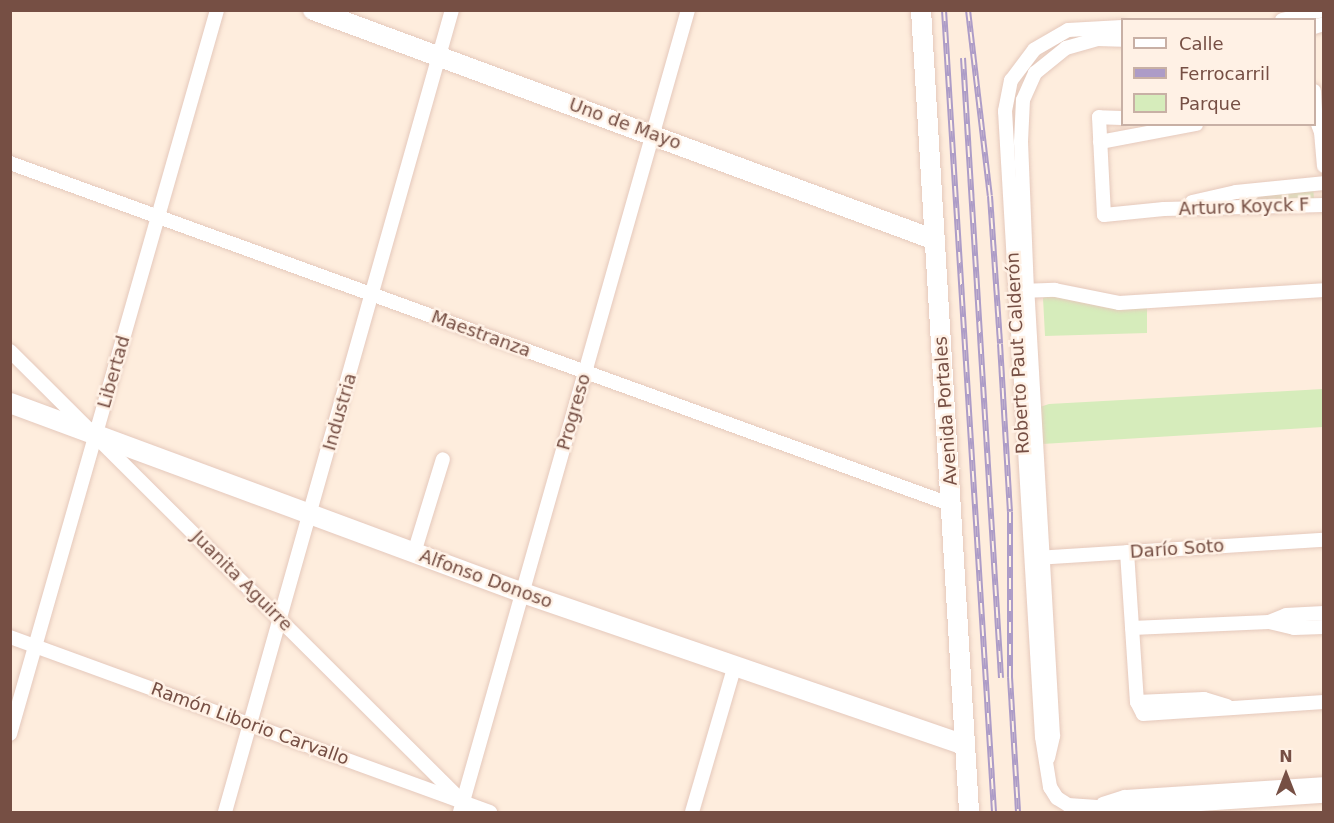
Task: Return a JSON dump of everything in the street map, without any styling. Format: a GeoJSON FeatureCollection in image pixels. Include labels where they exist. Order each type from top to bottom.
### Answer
{"type":"FeatureCollection","features":[{"type":"Feature","properties":{"kind":"street","name":"Libertad"},"geometry":{"type":"LineString","coordinates":[[10,734],[217,10]]}},
{"type":"Feature","properties":{"kind":"street","name":"Uno de Mayo"},"geometry":{"type":"LineString","coordinates":[[313,10],[935,240]]}},
{"type":"Feature","properties":{"kind":"street","name":"Industria"},"geometry":{"type":"LineString","coordinates":[[225,813],[452,10]]}},
{"type":"Feature","properties":{"kind":"street","name":"Progreso"},"geometry":{"type":"LineString","coordinates":[[461,807],[688,10]]}},
{"type":"Feature","properties":{"kind":"street","name":"Avenida Portales"},"geometry":{"type":"LineString","coordinates":[[921,10],[969,813]]}},
{"type":"Feature","properties":{"kind":"street"},"geometry":{"type":"LineString","coordinates":[[1290,18],[1323,10]]}},
{"type":"Feature","properties":{"kind":"street","name":"Roberto Paut Calderón"},"geometry":{"type":"LineString","coordinates":[[1121,27],[1093,26],[1049,39],[1028,55],[1011,80],[1005,128],[1021,291],[1037,558],[1042,737],[1048,758],[1050,787],[1057,798],[1075,806],[1103,804],[1125,797],[1323,784]]}},
{"type":"Feature","properties":{"kind":"street","name":"Roberto Paut Calderón"},"geometry":{"type":"LineString","coordinates":[[1021,291],[1021,142],[1023,100],[1028,85],[1035,74],[1065,48],[1097,39],[1121,40]]}},
{"type":"Feature","properties":{"kind":"street"},"geometry":{"type":"LineString","coordinates":[[1316,116],[1322,132],[1323,166]]}},
{"type":"Feature","properties":{"kind":"street"},"geometry":{"type":"LineString","coordinates":[[1121,118],[1099,117],[1100,142],[1185,126]]}},
{"type":"Feature","properties":{"kind":"street","name":"Arturo Koyck F"},"geometry":{"type":"LineString","coordinates":[[1100,142],[1104,215],[1164,209],[1323,205]]}},
{"type":"Feature","properties":{"kind":"street","name":"Maestranza"},"geometry":{"type":"LineString","coordinates":[[10,163],[952,505]]}},
{"type":"Feature","properties":{"kind":"street","name":"Arturo Koyck F"},"geometry":{"type":"LineString","coordinates":[[1164,209],[1236,192],[1323,183]]}},
{"type":"Feature","properties":{"kind":"street"},"geometry":{"type":"LineString","coordinates":[[1021,291],[1055,290],[1119,303],[1323,290]]}},
{"type":"Feature","properties":{"kind":"street","name":"Juanita Aguirre"},"geometry":{"type":"LineString","coordinates":[[10,351],[280,620],[461,807],[473,813]]}},
{"type":"Feature","properties":{"kind":"street","name":"Alfonso Donoso"},"geometry":{"type":"LineString","coordinates":[[10,403],[523,593],[735,668],[965,745]]}},
{"type":"Feature","properties":{"kind":"street"},"geometry":{"type":"LineString","coordinates":[[414,552],[443,459]]}},
{"type":"Feature","properties":{"kind":"street","name":"Darío Soto"},"geometry":{"type":"LineString","coordinates":[[1037,558],[1323,540]]}},
{"type":"Feature","properties":{"kind":"street"},"geometry":{"type":"LineString","coordinates":[[1127,552],[1137,702],[1140,712],[1147,716],[1199,713],[1227,706],[1323,702]]}},
{"type":"Feature","properties":{"kind":"street"},"geometry":{"type":"LineString","coordinates":[[1269,622],[1286,615],[1323,613]]}},
{"type":"Feature","properties":{"kind":"street"},"geometry":{"type":"LineString","coordinates":[[1132,628],[1269,622],[1294,628],[1323,627]]}},
{"type":"Feature","properties":{"kind":"street","name":"Ramón Liborio Carvallo"},"geometry":{"type":"LineString","coordinates":[[10,637],[250,724],[461,807],[490,813]]}},
{"type":"Feature","properties":{"kind":"street"},"geometry":{"type":"LineString","coordinates":[[692,813],[735,668]]}},
{"type":"Feature","properties":{"kind":"street","name":"Roberto Paut Calderón"},"geometry":{"type":"LineString","coordinates":[[1103,804],[1126,809],[1323,796]]}},
{"type":"Feature","properties":{"kind":"green space"},"geometry":{"type":"Polygon","coordinates":[[[1313,186],[1314,199],[1222,201],[1313,186]]]}},
{"type":"Feature","properties":{"kind":"green space"},"geometry":{"type":"Polygon","coordinates":[[[1047,295],[1108,308],[1147,306],[1147,333],[1045,336],[1043,298],[1047,295]]]}},
{"type":"Feature","properties":{"kind":"green space"},"geometry":{"type":"Polygon","coordinates":[[[1323,389],[1323,427],[1042,444],[1040,407],[1049,404],[1323,389]]]}},
{"type":"Feature","properties":{"kind":"railway"},"geometry":{"type":"LineString","coordinates":[[944,10],[994,812]]}},
{"type":"Feature","properties":{"kind":"railway"},"geometry":{"type":"LineString","coordinates":[[968,10],[990,196],[1000,344],[1010,512],[1010,677],[1018,812]]}},
{"type":"Feature","properties":{"kind":"railway"},"geometry":{"type":"LineString","coordinates":[[963,58],[1001,678]]}}]}
